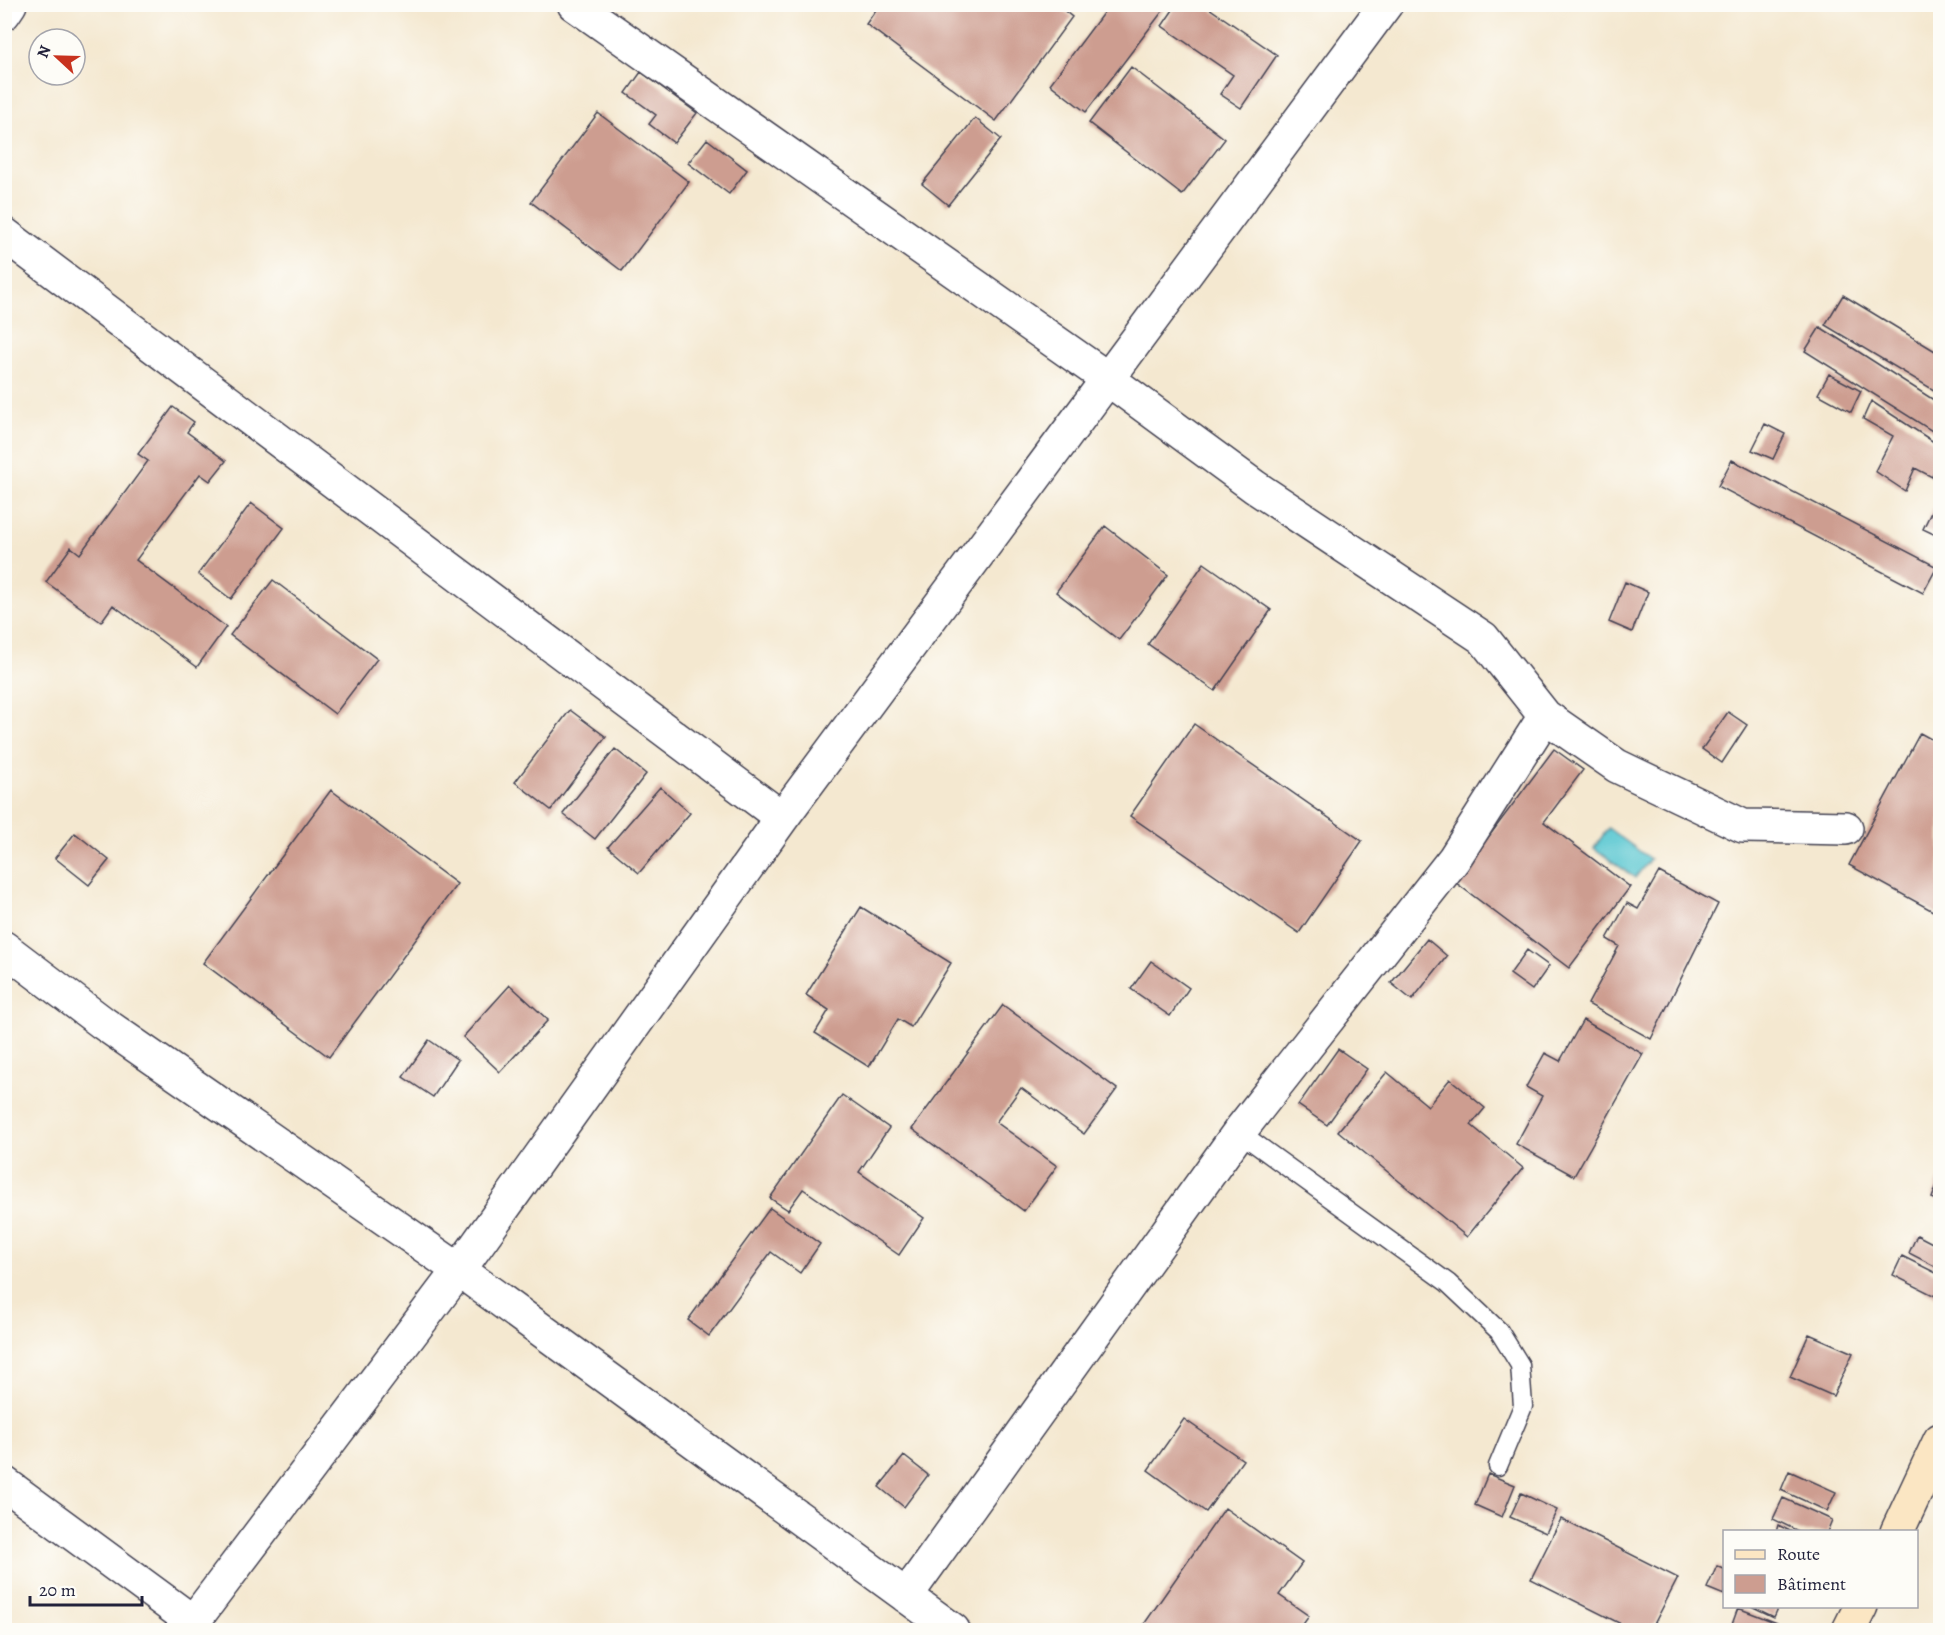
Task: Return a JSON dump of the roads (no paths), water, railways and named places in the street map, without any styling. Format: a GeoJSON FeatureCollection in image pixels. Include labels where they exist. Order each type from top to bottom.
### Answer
{"type":"FeatureCollection","features":[{"type":"Feature","properties":{"kind":"main road"},"geometry":{"type":"LineString","coordinates":[[1898,1530],[1941,1440]]}},
{"type":"Feature","properties":{"kind":"main road"},"geometry":{"type":"LineString","coordinates":[[1850,1630],[1860,1608]]}},
{"type":"Feature","properties":{"kind":"street"},"geometry":{"type":"LineString","coordinates":[[4,13],[10,4]]}},
{"type":"Feature","properties":{"kind":"street"},"geometry":{"type":"LineString","coordinates":[[574,4],[1108,379],[1255,487],[1483,638],[1545,716],[1617,766],[1743,826],[1846,828]]}},
{"type":"Feature","properties":{"kind":"street"},"geometry":{"type":"LineString","coordinates":[[4,1483],[190,1626],[459,1270],[782,818],[1386,4]]}},
{"type":"Feature","properties":{"kind":"street"},"geometry":{"type":"LineString","coordinates":[[4,234],[782,818]]}},
{"type":"Feature","properties":{"kind":"street"},"geometry":{"type":"LineString","coordinates":[[906,1596],[1239,1132],[1454,859],[1545,716]]}},
{"type":"Feature","properties":{"kind":"street"},"geometry":{"type":"LineString","coordinates":[[4,948],[103,1023],[459,1270],[953,1630]]}},
{"type":"Feature","properties":{"kind":"lane"},"geometry":{"type":"LineString","coordinates":[[1239,1132],[1448,1283],[1499,1331],[1520,1365],[1523,1406],[1498,1466]]}},
{"type":"Feature","properties":{"kind":"water"},"geometry":{"type":"Polygon","coordinates":[[[1608,828],[1650,859],[1635,878],[1594,848],[1608,828]]]}}]}
